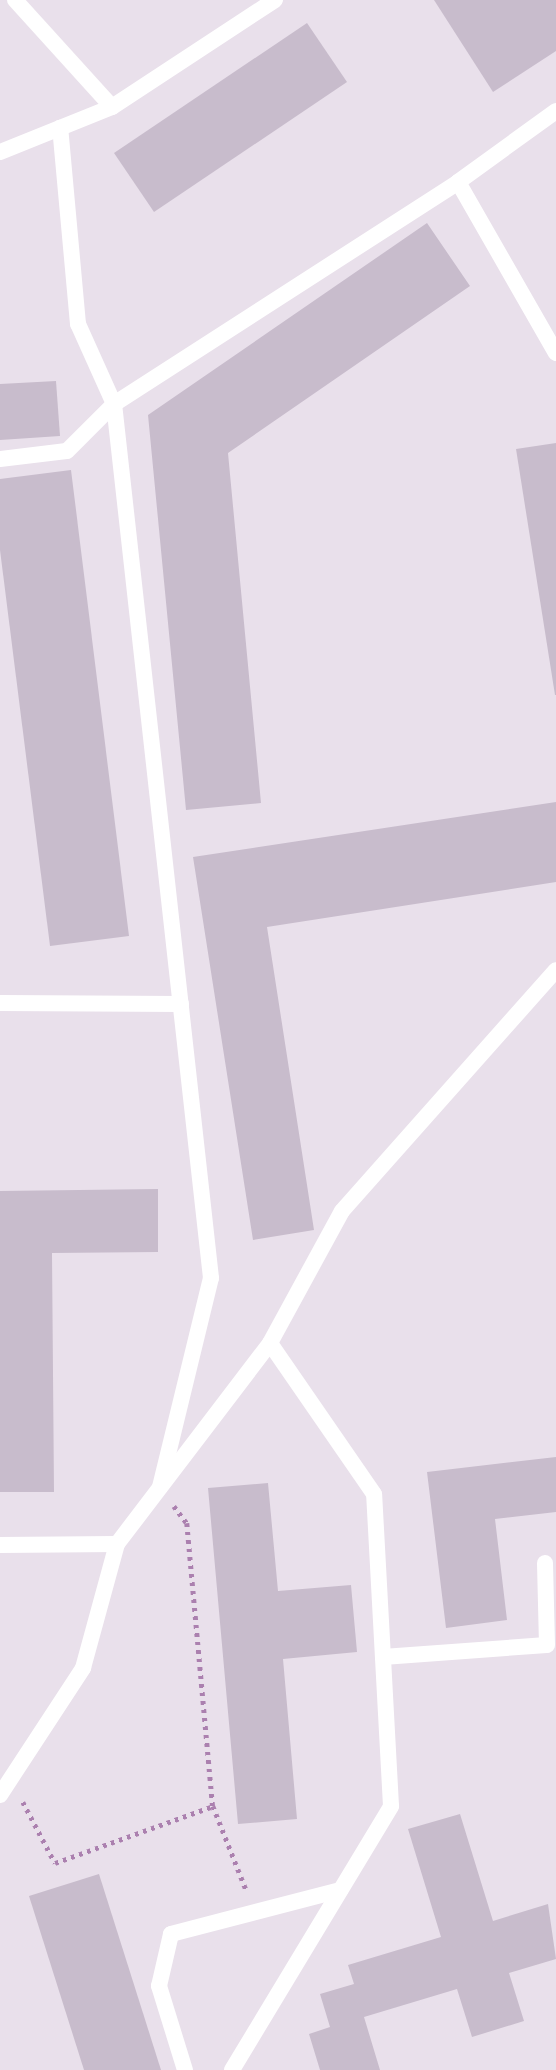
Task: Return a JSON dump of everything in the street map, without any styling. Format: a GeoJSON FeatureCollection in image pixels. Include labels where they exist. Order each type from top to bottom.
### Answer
{"type":"FeatureCollection","features":[{"type":"Feature","properties":{"kind":"lane"},"geometry":{"type":"LineString","coordinates":[[15,0],[112,107]]}},
{"type":"Feature","properties":{"kind":"lane"},"geometry":{"type":"LineString","coordinates":[[0,152],[112,107],[275,0]]}},
{"type":"Feature","properties":{"kind":"lane"},"geometry":{"type":"LineString","coordinates":[[0,459],[67,451],[114,404],[458,182],[556,111]]}},
{"type":"Feature","properties":{"kind":"lane"},"geometry":{"type":"LineString","coordinates":[[60,128],[78,324],[114,404],[211,1278],[160,1487]]}},
{"type":"Feature","properties":{"kind":"lane"},"geometry":{"type":"LineString","coordinates":[[458,182],[556,353]]}},
{"type":"Feature","properties":{"kind":"lane"},"geometry":{"type":"LineString","coordinates":[[0,1795],[83,1668],[117,1544],[270,1343],[342,1211],[554,976]]}},
{"type":"Feature","properties":{"kind":"lane"},"geometry":{"type":"LineString","coordinates":[[0,1003],[181,1004]]}},
{"type":"Feature","properties":{"kind":"lane"},"geometry":{"type":"LineString","coordinates":[[232,2070],[391,1806],[374,1494],[270,1343]]}},
{"type":"Feature","properties":{"kind":"lane"},"geometry":{"type":"LineString","coordinates":[[0,1545],[117,1544]]}},
{"type":"Feature","properties":{"kind":"lane"},"geometry":{"type":"LineString","coordinates":[[383,1657],[547,1646],[545,1563]]}},
{"type":"Feature","properties":{"kind":"lane"},"geometry":{"type":"LineString","coordinates":[[185,2070],[159,1986],[171,1934],[340,1890]]}},
{"type":"Feature","properties":{"kind":"path"},"geometry":{"type":"LineString","coordinates":[[160,1487],[187,1523],[213,1805],[255,1912]]}},
{"type":"Feature","properties":{"kind":"path"},"geometry":{"type":"LineString","coordinates":[[10,1778],[55,1863],[213,1805]]}},
{"type":"Feature","properties":{"kind":"building"},"geometry":{"type":"Polygon","coordinates":[[[434,0],[556,0],[556,51],[493,92],[434,0]]]}},
{"type":"Feature","properties":{"kind":"building"},"geometry":{"type":"Polygon","coordinates":[[[307,23],[347,82],[154,212],[114,153],[307,23]]]}},
{"type":"Feature","properties":{"kind":"building"},"geometry":{"type":"Polygon","coordinates":[[[427,223],[470,286],[228,453],[261,803],[186,810],[148,415],[427,223]]]}},
{"type":"Feature","properties":{"kind":"building"},"geometry":{"type":"Polygon","coordinates":[[[56,381],[60,436],[0,440],[0,384],[56,381]]]}},
{"type":"Feature","properties":{"kind":"building"},"geometry":{"type":"Polygon","coordinates":[[[556,443],[556,695],[555,695],[516,449],[556,443]]]}},
{"type":"Feature","properties":{"kind":"building"},"geometry":{"type":"Polygon","coordinates":[[[71,470],[129,936],[50,946],[0,550],[0,479],[71,470]]]}},
{"type":"Feature","properties":{"kind":"building"},"geometry":{"type":"Polygon","coordinates":[[[556,802],[556,882],[267,927],[314,1230],[253,1240],[193,857],[556,802]]]}},
{"type":"Feature","properties":{"kind":"building"},"geometry":{"type":"Polygon","coordinates":[[[158,1189],[158,1252],[52,1253],[54,1492],[0,1492],[0,1191],[158,1189]]]}},
{"type":"Feature","properties":{"kind":"building"},"geometry":{"type":"Polygon","coordinates":[[[556,1457],[556,1512],[495,1519],[507,1620],[446,1628],[427,1472],[556,1457]]]}},
{"type":"Feature","properties":{"kind":"building"},"geometry":{"type":"Polygon","coordinates":[[[268,1483],[278,1591],[351,1585],[357,1652],[283,1659],[297,1819],[238,1824],[208,1488],[268,1483]]]}},
{"type":"Feature","properties":{"kind":"building"},"geometry":{"type":"Polygon","coordinates":[[[460,1814],[493,1921],[548,1904],[556,1959],[509,1973],[524,2021],[472,2037],[457,1989],[364,2017],[380,2070],[320,2070],[309,2034],[330,2027],[320,1994],[354,1984],[348,1965],[441,1937],[408,1829],[460,1814]]]}},
{"type":"Feature","properties":{"kind":"building"},"geometry":{"type":"Polygon","coordinates":[[[99,1874],[161,2070],[84,2070],[29,1896],[99,1874]]]}}]}
